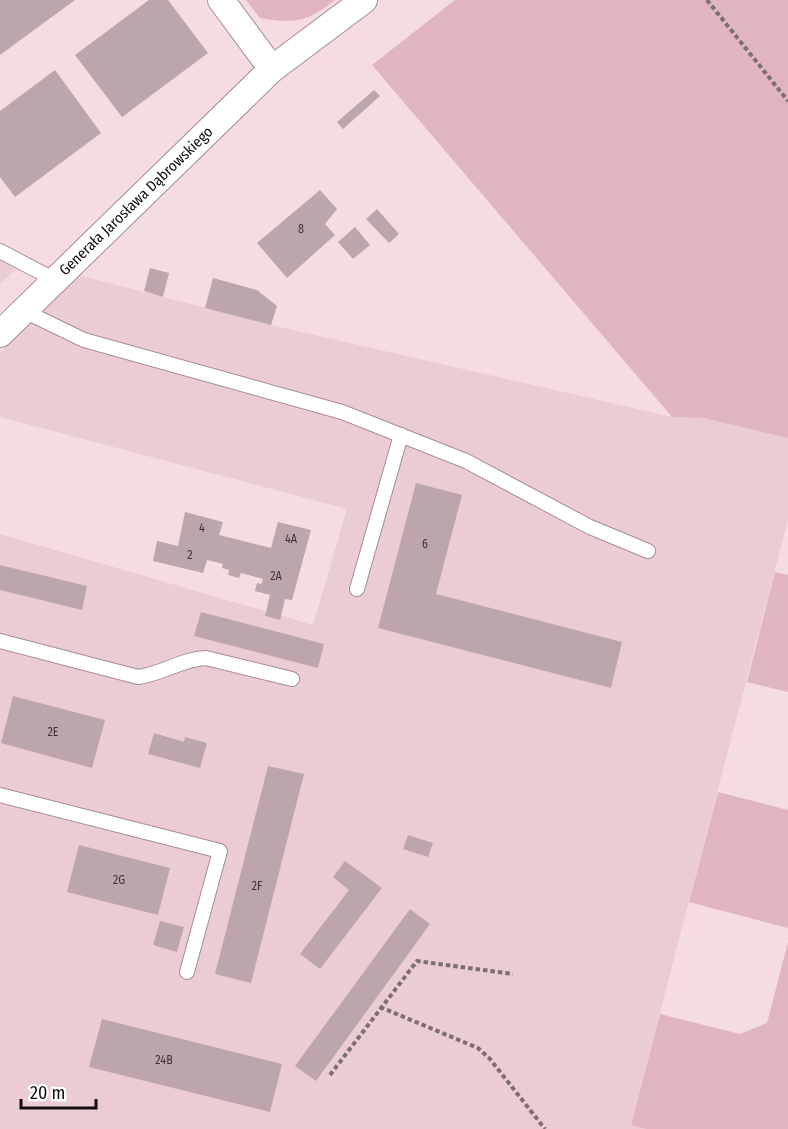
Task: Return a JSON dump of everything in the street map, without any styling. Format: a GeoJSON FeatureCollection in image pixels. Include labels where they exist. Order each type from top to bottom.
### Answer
{"type":"FeatureCollection","features":[{"type":"Feature","properties":{"kind":"street"},"geometry":{"type":"LineString","coordinates":[[221,0],[272,69]]}},
{"type":"Feature","properties":{"kind":"street","name":"Generała Jarosława Dąbrowskiego"},"geometry":{"type":"LineString","coordinates":[[0,334],[272,69],[364,0]]}},
{"type":"Feature","properties":{"kind":"lane"},"geometry":{"type":"LineString","coordinates":[[0,251],[55,280]]}},
{"type":"Feature","properties":{"kind":"lane"},"geometry":{"type":"LineString","coordinates":[[24,310],[84,340],[342,412],[466,461],[590,527],[648,551]]}},
{"type":"Feature","properties":{"kind":"lane"},"geometry":{"type":"LineString","coordinates":[[357,589],[401,435]]}},
{"type":"Feature","properties":{"kind":"lane"},"geometry":{"type":"LineString","coordinates":[[0,640],[138,677],[154,675],[195,659],[206,658],[292,679]]}},
{"type":"Feature","properties":{"kind":"lane"},"geometry":{"type":"LineString","coordinates":[[0,795],[220,851],[187,972]]}},
{"type":"Feature","properties":{"kind":"path"},"geometry":{"type":"LineString","coordinates":[[707,0],[788,101]]}},
{"type":"Feature","properties":{"kind":"path"},"geometry":{"type":"LineString","coordinates":[[330,1075],[417,960],[513,974]]}},
{"type":"Feature","properties":{"kind":"path"},"geometry":{"type":"LineString","coordinates":[[380,1007],[477,1048],[490,1059],[545,1129]]}},
{"type":"Feature","properties":{"kind":"shaded area"},"geometry":{"type":"Polygon","coordinates":[[[246,0],[335,0],[308,17],[283,21],[260,18],[246,0]]]}},
{"type":"Feature","properties":{"kind":"shaded area"},"geometry":{"type":"Polygon","coordinates":[[[455,0],[788,0],[788,438],[703,418],[672,417],[372,65],[455,0]]]}},
{"type":"Feature","properties":{"kind":"shaded area"},"geometry":{"type":"Polygon","coordinates":[[[0,257],[16,269],[0,284],[0,257]]]}},
{"type":"Feature","properties":{"kind":"shaded area"},"geometry":{"type":"Polygon","coordinates":[[[78,275],[271,325],[672,417],[703,418],[788,438],[788,520],[631,1124],[646,1129],[0,1129],[0,534],[313,625],[347,509],[0,417],[0,353],[78,275]]]}},
{"type":"Feature","properties":{"kind":"shaded area"},"geometry":{"type":"Polygon","coordinates":[[[775,572],[788,575],[788,692],[747,682],[775,572]]]}},
{"type":"Feature","properties":{"kind":"shaded area"},"geometry":{"type":"Polygon","coordinates":[[[718,792],[788,810],[788,928],[689,902],[718,792]]]}},
{"type":"Feature","properties":{"kind":"shaded area"},"geometry":{"type":"Polygon","coordinates":[[[788,942],[788,1129],[646,1129],[631,1125],[660,1014],[740,1034],[767,1023],[788,942]]]}},
{"type":"Feature","properties":{"kind":"building"},"geometry":{"type":"Polygon","coordinates":[[[0,0],[75,0],[0,55],[0,0]]]}},
{"type":"Feature","properties":{"kind":"building"},"geometry":{"type":"Polygon","coordinates":[[[149,0],[168,0],[208,53],[122,117],[75,55],[149,0]]]}},
{"type":"Feature","properties":{"kind":"building"},"geometry":{"type":"Polygon","coordinates":[[[55,70],[101,133],[15,197],[0,177],[0,111],[55,70]]]}},
{"type":"Feature","properties":{"kind":"building"},"geometry":{"type":"Polygon","coordinates":[[[374,90],[380,96],[343,129],[337,122],[374,90]]]}},
{"type":"Feature","properties":{"kind":"building"},"geometry":{"type":"Polygon","coordinates":[[[320,190],[337,209],[325,224],[335,235],[287,278],[257,243],[320,190]]]}},
{"type":"Feature","properties":{"kind":"building"},"geometry":{"type":"Polygon","coordinates":[[[377,209],[399,234],[389,243],[366,219],[377,209]]]}},
{"type":"Feature","properties":{"kind":"building"},"geometry":{"type":"Polygon","coordinates":[[[355,227],[370,245],[353,259],[338,242],[355,227]]]}},
{"type":"Feature","properties":{"kind":"building"},"geometry":{"type":"Polygon","coordinates":[[[150,268],[169,273],[163,297],[144,291],[150,268]]]}},
{"type":"Feature","properties":{"kind":"building"},"geometry":{"type":"Polygon","coordinates":[[[213,278],[257,290],[277,306],[271,325],[205,308],[213,278]]]}},
{"type":"Feature","properties":{"kind":"building"},"geometry":{"type":"Polygon","coordinates":[[[416,483],[462,495],[436,594],[622,642],[611,688],[378,628],[416,483]]]}},
{"type":"Feature","properties":{"kind":"building"},"geometry":{"type":"Polygon","coordinates":[[[185,512],[223,522],[219,535],[271,548],[278,522],[311,530],[292,600],[285,599],[280,620],[265,616],[270,595],[255,591],[257,583],[261,584],[263,579],[241,573],[239,578],[228,575],[229,570],[222,568],[223,564],[207,560],[203,573],[153,561],[157,541],[178,546],[185,512]]]}},
{"type":"Feature","properties":{"kind":"building"},"geometry":{"type":"Polygon","coordinates":[[[0,565],[87,586],[82,610],[0,590],[0,565]]]}},
{"type":"Feature","properties":{"kind":"building"},"geometry":{"type":"Polygon","coordinates":[[[201,612],[324,644],[318,668],[194,636],[201,612]]]}},
{"type":"Feature","properties":{"kind":"building"},"geometry":{"type":"Polygon","coordinates":[[[13,696],[105,720],[92,768],[1,743],[13,696]]]}},
{"type":"Feature","properties":{"kind":"building"},"geometry":{"type":"Polygon","coordinates":[[[154,733],[184,742],[185,737],[207,743],[200,768],[148,754],[154,733]]]}},
{"type":"Feature","properties":{"kind":"building"},"geometry":{"type":"Polygon","coordinates":[[[268,766],[304,774],[251,983],[215,974],[268,766]]]}},
{"type":"Feature","properties":{"kind":"building"},"geometry":{"type":"Polygon","coordinates":[[[408,835],[433,843],[428,857],[403,849],[408,835]]]}},
{"type":"Feature","properties":{"kind":"building"},"geometry":{"type":"Polygon","coordinates":[[[79,845],[170,868],[158,915],[67,892],[79,845]]]}},
{"type":"Feature","properties":{"kind":"building"},"geometry":{"type":"Polygon","coordinates":[[[345,861],[382,888],[320,969],[300,954],[349,890],[333,877],[345,861]]]}},
{"type":"Feature","properties":{"kind":"building"},"geometry":{"type":"Polygon","coordinates":[[[410,909],[430,924],[316,1081],[295,1066],[410,909]]]}},
{"type":"Feature","properties":{"kind":"building"},"geometry":{"type":"Polygon","coordinates":[[[160,921],[184,927],[177,952],[153,945],[160,921]]]}},
{"type":"Feature","properties":{"kind":"building"},"geometry":{"type":"Polygon","coordinates":[[[102,1019],[282,1064],[270,1112],[89,1067],[102,1019]]]}}]}
